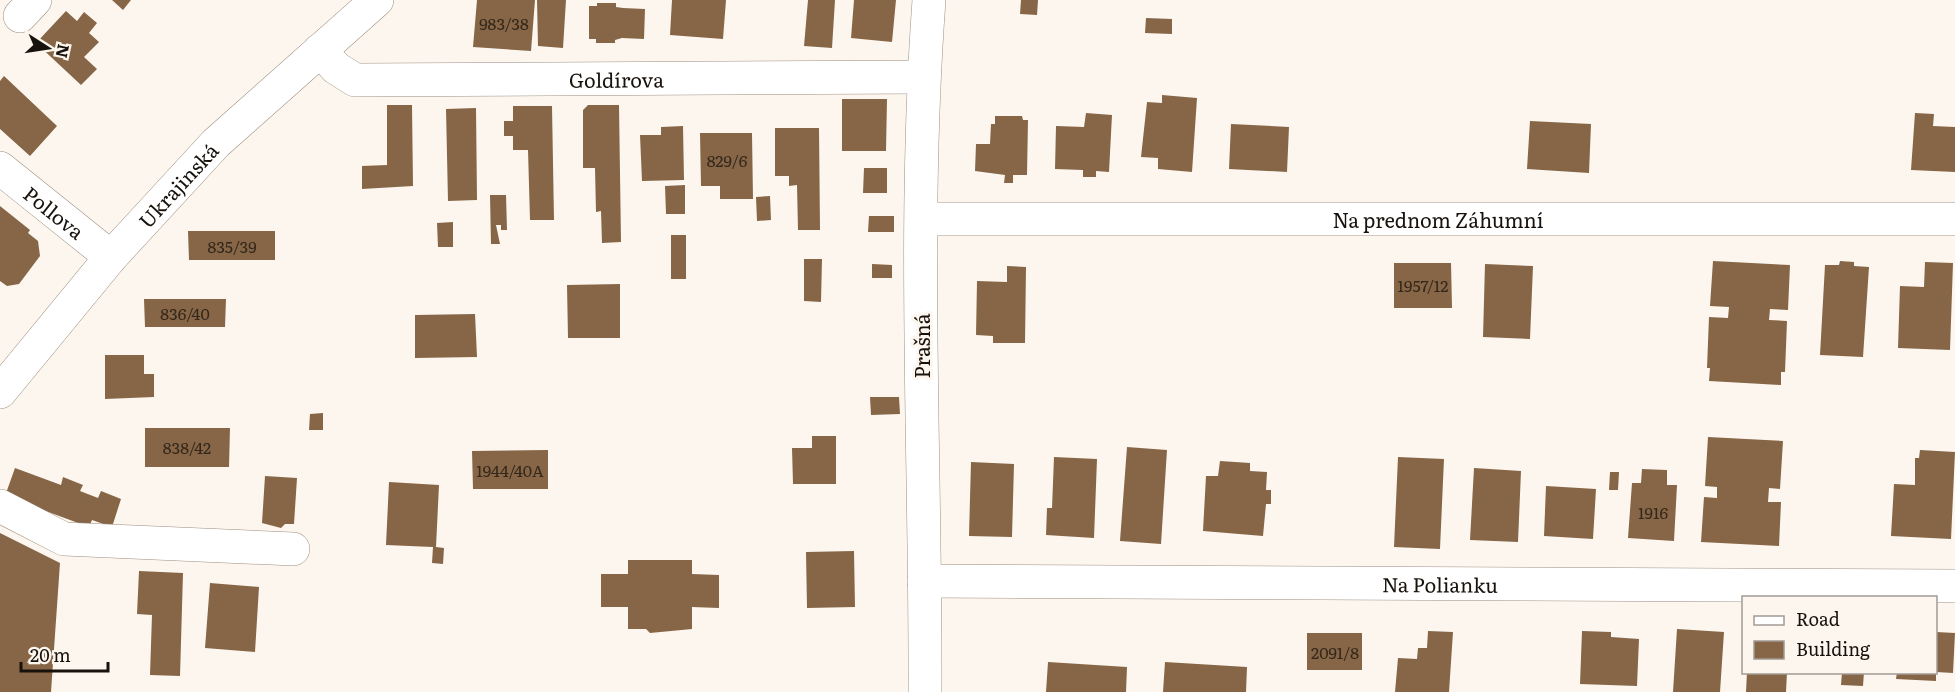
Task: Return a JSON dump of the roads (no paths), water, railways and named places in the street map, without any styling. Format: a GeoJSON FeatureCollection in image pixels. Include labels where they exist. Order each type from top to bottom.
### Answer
{"type":"FeatureCollection","features":[{"type":"Feature","properties":{"kind":"street","name":"Ukrajinská"},"geometry":{"type":"LineString","coordinates":[[0,392],[111,258],[216,143],[377,0]]}},
{"type":"Feature","properties":{"kind":"street","name":"Prašná"},"geometry":{"type":"LineString","coordinates":[[925,692],[922,219],[923,77],[929,0]]}},
{"type":"Feature","properties":{"kind":"street","name":"Goldírova"},"geometry":{"type":"LineString","coordinates":[[320,50],[336,68],[356,80],[923,77]]}},
{"type":"Feature","properties":{"kind":"street","name":"Pollova"},"geometry":{"type":"LineString","coordinates":[[0,168],[111,258]]}},
{"type":"Feature","properties":{"kind":"street","name":"Na prednom Záhumní"},"geometry":{"type":"LineString","coordinates":[[922,219],[1955,219]]}},
{"type":"Feature","properties":{"kind":"street"},"geometry":{"type":"LineString","coordinates":[[0,506],[64,539],[293,549]]}},
{"type":"Feature","properties":{"kind":"street","name":"Na Polianku"},"geometry":{"type":"LineString","coordinates":[[924,581],[1955,586]]}}]}
